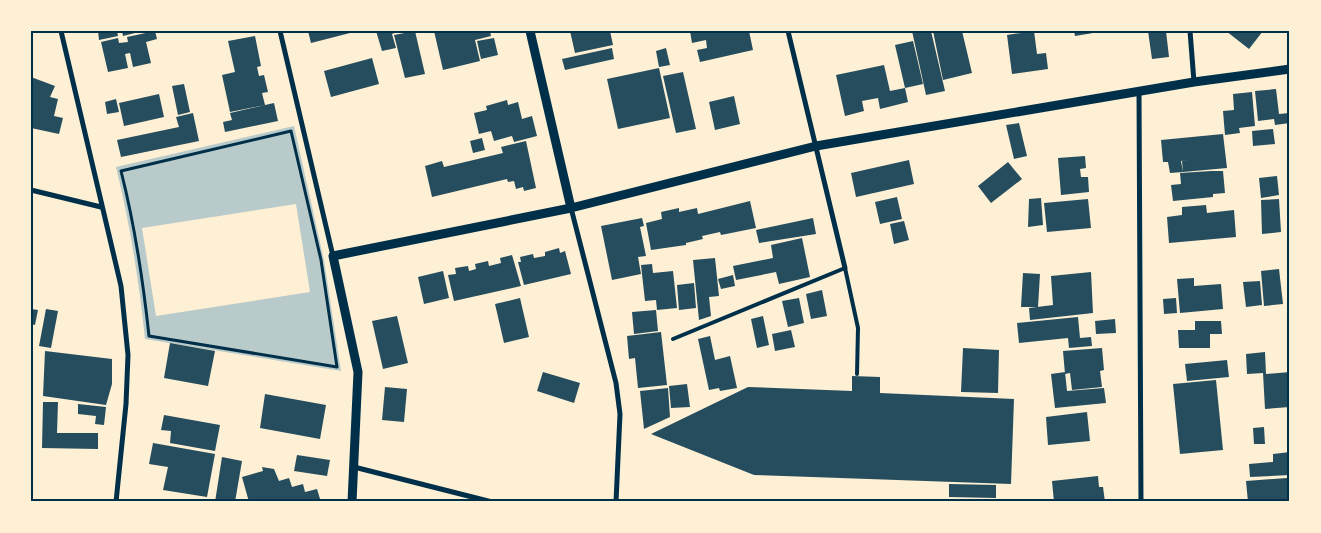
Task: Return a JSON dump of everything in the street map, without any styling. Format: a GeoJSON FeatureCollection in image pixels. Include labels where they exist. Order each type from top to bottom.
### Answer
{"type":"FeatureCollection","features":[{"type":"Feature","properties":{"kind":"street"},"geometry":{"type":"LineString","coordinates":[[61,31],[101,207],[122,286],[128,355],[126,404],[116,502]]}},
{"type":"Feature","properties":{"kind":"street"},"geometry":{"type":"LineString","coordinates":[[280,31],[358,372],[352,502]]}},
{"type":"Feature","properties":{"kind":"street"},"geometry":{"type":"LineString","coordinates":[[530,31],[571,208],[616,383],[620,414],[616,502]]}},
{"type":"Feature","properties":{"kind":"street"},"geometry":{"type":"LineString","coordinates":[[788,31],[846,268]]}},
{"type":"Feature","properties":{"kind":"street"},"geometry":{"type":"LineString","coordinates":[[1190,31],[1194,82]]}},
{"type":"Feature","properties":{"kind":"street"},"geometry":{"type":"LineString","coordinates":[[333,256],[571,208],[816,146],[1194,82],[1290,69]]}},
{"type":"Feature","properties":{"kind":"street"},"geometry":{"type":"LineString","coordinates":[[1139,92],[1141,502]]}},
{"type":"Feature","properties":{"kind":"street"},"geometry":{"type":"LineString","coordinates":[[31,190],[101,207]]}},
{"type":"Feature","properties":{"kind":"street"},"geometry":{"type":"LineString","coordinates":[[354,467],[492,502]]}},
{"type":"Feature","properties":{"kind":"lane"},"geometry":{"type":"LineString","coordinates":[[674,339],[846,268],[858,328],[857,374]]}},
{"type":"Feature","properties":{"kind":"path"},"geometry":{"type":"LineString","coordinates":[[291,131],[321,260],[337,367],[149,336],[134,220],[121,171],[291,131]]}},
{"type":"Feature","properties":{"kind":"shaded area"},"geometry":{"type":"Polygon","coordinates":[[[294,126],[324,260],[341,371],[145,339],[134,253],[116,167],[294,126]],[[296,204],[142,228],[156,316],[310,292],[296,204]]]}},
{"type":"Feature","properties":{"kind":"building"},"geometry":{"type":"Polygon","coordinates":[[[98,31],[117,31],[118,36],[99,40],[98,31]]]}},
{"type":"Feature","properties":{"kind":"building"},"geometry":{"type":"Polygon","coordinates":[[[122,31],[139,31],[139,32],[123,36],[122,31]]]}},
{"type":"Feature","properties":{"kind":"building"},"geometry":{"type":"Polygon","coordinates":[[[155,31],[157,39],[146,42],[151,63],[133,67],[130,53],[125,54],[128,68],[108,72],[101,42],[118,38],[119,43],[128,42],[127,37],[155,31]]]}},
{"type":"Feature","properties":{"kind":"building"},"geometry":{"type":"Polygon","coordinates":[[[308,31],[349,31],[350,33],[311,43],[308,31]]]}},
{"type":"Feature","properties":{"kind":"building"},"geometry":{"type":"Polygon","coordinates":[[[376,31],[400,31],[392,34],[396,48],[382,51],[376,31]]]}},
{"type":"Feature","properties":{"kind":"building"},"geometry":{"type":"Polygon","coordinates":[[[415,31],[425,74],[405,78],[394,35],[415,31]]]}},
{"type":"Feature","properties":{"kind":"building"},"geometry":{"type":"Polygon","coordinates":[[[434,31],[490,31],[491,36],[475,40],[480,61],[443,70],[434,31]]]}},
{"type":"Feature","properties":{"kind":"building"},"geometry":{"type":"Polygon","coordinates":[[[570,31],[610,31],[613,45],[575,53],[570,31]]]}},
{"type":"Feature","properties":{"kind":"building"},"geometry":{"type":"Polygon","coordinates":[[[690,31],[749,31],[753,50],[700,62],[697,50],[707,48],[706,40],[692,43],[690,31]]]}},
{"type":"Feature","properties":{"kind":"building"},"geometry":{"type":"Polygon","coordinates":[[[912,31],[931,31],[945,91],[926,95],[912,31]]]}},
{"type":"Feature","properties":{"kind":"building"},"geometry":{"type":"Polygon","coordinates":[[[933,31],[962,31],[972,73],[943,80],[933,31]]]}},
{"type":"Feature","properties":{"kind":"building"},"geometry":{"type":"Polygon","coordinates":[[[1034,31],[1037,54],[1046,53],[1048,69],[1012,74],[1007,35],[1034,31]]]}},
{"type":"Feature","properties":{"kind":"building"},"geometry":{"type":"Polygon","coordinates":[[[1074,31],[1099,31],[1099,32],[1075,36],[1074,31]]]}},
{"type":"Feature","properties":{"kind":"building"},"geometry":{"type":"Polygon","coordinates":[[[1148,31],[1166,31],[1169,57],[1152,59],[1148,31]]]}},
{"type":"Feature","properties":{"kind":"building"},"geometry":{"type":"Polygon","coordinates":[[[1226,31],[1263,31],[1249,49],[1226,31]]]}},
{"type":"Feature","properties":{"kind":"building"},"geometry":{"type":"Polygon","coordinates":[[[255,36],[261,66],[257,67],[259,76],[264,75],[268,92],[262,93],[265,105],[230,112],[222,75],[235,72],[228,41],[255,36]]]}},
{"type":"Feature","properties":{"kind":"building"},"geometry":{"type":"Polygon","coordinates":[[[494,38],[498,55],[481,59],[477,41],[494,38]]]}},
{"type":"Feature","properties":{"kind":"building"},"geometry":{"type":"Polygon","coordinates":[[[913,41],[923,84],[905,88],[895,45],[913,41]]]}},
{"type":"Feature","properties":{"kind":"building"},"geometry":{"type":"Polygon","coordinates":[[[612,48],[614,59],[565,70],[562,59],[612,48]]]}},
{"type":"Feature","properties":{"kind":"building"},"geometry":{"type":"Polygon","coordinates":[[[666,48],[670,65],[659,67],[656,51],[666,48]]]}},
{"type":"Feature","properties":{"kind":"building"},"geometry":{"type":"Polygon","coordinates":[[[372,58],[379,84],[331,97],[324,71],[372,58]]]}},
{"type":"Feature","properties":{"kind":"building"},"geometry":{"type":"Polygon","coordinates":[[[884,65],[890,91],[905,88],[908,102],[880,109],[878,98],[862,101],[864,111],[845,116],[836,75],[884,65]]]}},
{"type":"Feature","properties":{"kind":"building"},"geometry":{"type":"Polygon","coordinates":[[[659,68],[670,118],[618,129],[607,79],[659,68]]]}},
{"type":"Feature","properties":{"kind":"building"},"geometry":{"type":"Polygon","coordinates":[[[683,72],[696,129],[676,133],[663,76],[683,72]]]}},
{"type":"Feature","properties":{"kind":"building"},"geometry":{"type":"Polygon","coordinates":[[[31,77],[55,86],[50,97],[58,99],[54,116],[63,118],[59,134],[31,128],[31,77]]]}},
{"type":"Feature","properties":{"kind":"building"},"geometry":{"type":"Polygon","coordinates":[[[184,84],[190,112],[178,115],[172,86],[184,84]]]}},
{"type":"Feature","properties":{"kind":"building"},"geometry":{"type":"Polygon","coordinates":[[[1276,89],[1279,114],[1289,113],[1290,123],[1275,125],[1274,119],[1258,121],[1255,91],[1276,89]]]}},
{"type":"Feature","properties":{"kind":"building"},"geometry":{"type":"Polygon","coordinates":[[[1252,92],[1255,126],[1239,128],[1240,133],[1225,135],[1223,111],[1234,110],[1233,94],[1252,92]]]}},
{"type":"Feature","properties":{"kind":"building"},"geometry":{"type":"Polygon","coordinates":[[[159,94],[164,117],[124,126],[119,103],[159,94]]]}},
{"type":"Feature","properties":{"kind":"building"},"geometry":{"type":"Polygon","coordinates":[[[734,96],[740,124],[715,130],[709,102],[734,96]]]}},
{"type":"Feature","properties":{"kind":"building"},"geometry":{"type":"Polygon","coordinates":[[[116,99],[119,112],[107,114],[105,102],[116,99]]]}},
{"type":"Feature","properties":{"kind":"building"},"geometry":{"type":"Polygon","coordinates":[[[507,100],[508,105],[518,102],[522,119],[532,116],[537,136],[514,142],[512,136],[494,141],[491,131],[479,134],[474,113],[487,110],[486,106],[507,100]]]}},
{"type":"Feature","properties":{"kind":"building"},"geometry":{"type":"Polygon","coordinates":[[[274,103],[278,121],[225,132],[223,122],[232,120],[230,113],[274,103]]]}},
{"type":"Feature","properties":{"kind":"building"},"geometry":{"type":"Polygon","coordinates":[[[193,113],[199,141],[121,157],[117,140],[179,127],[176,117],[193,113]]]}},
{"type":"Feature","properties":{"kind":"building"},"geometry":{"type":"Polygon","coordinates":[[[1019,123],[1027,156],[1014,159],[1006,125],[1019,123]]]}},
{"type":"Feature","properties":{"kind":"building"},"geometry":{"type":"Polygon","coordinates":[[[1273,129],[1275,144],[1253,146],[1252,131],[1273,129]]]}},
{"type":"Feature","properties":{"kind":"building"},"geometry":{"type":"Polygon","coordinates":[[[1223,134],[1227,168],[1183,172],[1170,173],[1168,162],[1163,162],[1161,140],[1223,134]]]}},
{"type":"Feature","properties":{"kind":"building"},"geometry":{"type":"Polygon","coordinates":[[[482,138],[485,150],[473,153],[470,141],[482,138]]]}},
{"type":"Feature","properties":{"kind":"building"},"geometry":{"type":"Polygon","coordinates":[[[526,141],[536,188],[524,191],[523,187],[516,189],[514,181],[508,182],[507,179],[432,197],[425,166],[442,161],[444,167],[503,153],[501,147],[526,141]]]}},
{"type":"Feature","properties":{"kind":"building"},"geometry":{"type":"Polygon","coordinates":[[[1085,156],[1086,168],[1080,169],[1081,177],[1088,177],[1089,192],[1061,195],[1058,158],[1085,156]]]}},
{"type":"Feature","properties":{"kind":"building"},"geometry":{"type":"Polygon","coordinates":[[[909,160],[914,184],[856,197],[851,173],[909,160]]]}},
{"type":"Feature","properties":{"kind":"building"},"geometry":{"type":"Polygon","coordinates":[[[1008,162],[1022,179],[991,203],[978,186],[1008,162]]]}},
{"type":"Feature","properties":{"kind":"building"},"geometry":{"type":"Polygon","coordinates":[[[1223,171],[1225,193],[1213,194],[1213,197],[1173,201],[1171,185],[1181,184],[1180,173],[1223,171]]]}},
{"type":"Feature","properties":{"kind":"building"},"geometry":{"type":"Polygon","coordinates":[[[1277,176],[1279,195],[1261,198],[1259,178],[1277,176]]]}},
{"type":"Feature","properties":{"kind":"building"},"geometry":{"type":"Polygon","coordinates":[[[897,197],[902,219],[880,224],[875,202],[897,197]]]}},
{"type":"Feature","properties":{"kind":"building"},"geometry":{"type":"Polygon","coordinates":[[[1041,198],[1043,225],[1028,227],[1029,199],[1041,198]]]}},
{"type":"Feature","properties":{"kind":"building"},"geometry":{"type":"Polygon","coordinates":[[[1088,199],[1091,228],[1047,232],[1044,203],[1088,199]]]}},
{"type":"Feature","properties":{"kind":"building"},"geometry":{"type":"Polygon","coordinates":[[[1279,199],[1281,232],[1262,234],[1261,200],[1279,199]]]}},
{"type":"Feature","properties":{"kind":"building"},"geometry":{"type":"Polygon","coordinates":[[[750,201],[756,228],[721,235],[720,232],[702,236],[703,239],[686,243],[686,245],[651,250],[646,223],[662,219],[661,212],[679,208],[679,212],[697,208],[698,214],[750,201]]]}},
{"type":"Feature","properties":{"kind":"building"},"geometry":{"type":"Polygon","coordinates":[[[1206,205],[1207,213],[1234,210],[1236,237],[1169,243],[1167,217],[1182,215],[1182,207],[1206,205]]]}},
{"type":"Feature","properties":{"kind":"building"},"geometry":{"type":"Polygon","coordinates":[[[642,218],[644,226],[640,227],[646,256],[638,257],[641,274],[612,280],[601,226],[642,218]]]}},
{"type":"Feature","properties":{"kind":"building"},"geometry":{"type":"Polygon","coordinates":[[[813,218],[816,234],[759,243],[756,230],[813,218]]]}},
{"type":"Feature","properties":{"kind":"building"},"geometry":{"type":"Polygon","coordinates":[[[904,221],[909,240],[894,244],[890,224],[904,221]]]}},
{"type":"Feature","properties":{"kind":"building"},"geometry":{"type":"Polygon","coordinates":[[[802,238],[810,277],[779,284],[776,272],[736,280],[733,266],[773,258],[771,245],[802,238]]]}},
{"type":"Feature","properties":{"kind":"building"},"geometry":{"type":"Polygon","coordinates":[[[559,248],[560,253],[565,251],[571,274],[524,285],[518,262],[521,262],[520,257],[533,254],[534,258],[545,256],[545,252],[559,248]]]}},
{"type":"Feature","properties":{"kind":"building"},"geometry":{"type":"Polygon","coordinates":[[[512,255],[521,286],[454,301],[448,275],[456,274],[455,268],[468,266],[469,271],[476,269],[475,264],[488,261],[489,266],[501,263],[500,258],[512,255]]]}},
{"type":"Feature","properties":{"kind":"building"},"geometry":{"type":"Polygon","coordinates":[[[715,258],[719,296],[709,297],[711,316],[699,320],[693,260],[715,258]]]}},
{"type":"Feature","properties":{"kind":"building"},"geometry":{"type":"Polygon","coordinates":[[[652,264],[653,273],[673,271],[677,308],[657,310],[656,300],[645,301],[641,265],[652,264]]]}},
{"type":"Feature","properties":{"kind":"building"},"geometry":{"type":"Polygon","coordinates":[[[1279,269],[1283,304],[1264,306],[1261,271],[1279,269]]]}},
{"type":"Feature","properties":{"kind":"building"},"geometry":{"type":"Polygon","coordinates":[[[443,271],[449,298],[424,304],[418,277],[443,271]]]}},
{"type":"Feature","properties":{"kind":"building"},"geometry":{"type":"Polygon","coordinates":[[[1091,272],[1093,313],[1030,320],[1029,308],[1053,305],[1051,276],[1091,272]]]}},
{"type":"Feature","properties":{"kind":"building"},"geometry":{"type":"Polygon","coordinates":[[[1023,273],[1040,274],[1038,307],[1021,307],[1023,273]]]}},
{"type":"Feature","properties":{"kind":"building"},"geometry":{"type":"Polygon","coordinates":[[[733,275],[735,286],[721,289],[718,279],[733,275]]]}},
{"type":"Feature","properties":{"kind":"building"},"geometry":{"type":"Polygon","coordinates":[[[1194,278],[1194,286],[1221,284],[1223,309],[1180,313],[1177,279],[1194,278]]]}},
{"type":"Feature","properties":{"kind":"building"},"geometry":{"type":"Polygon","coordinates":[[[1260,281],[1262,305],[1246,307],[1243,282],[1260,281]]]}},
{"type":"Feature","properties":{"kind":"building"},"geometry":{"type":"Polygon","coordinates":[[[694,283],[696,308],[679,310],[677,285],[694,283]]]}},
{"type":"Feature","properties":{"kind":"building"},"geometry":{"type":"Polygon","coordinates":[[[822,290],[827,316],[811,319],[806,294],[822,290]]]}},
{"type":"Feature","properties":{"kind":"building"},"geometry":{"type":"Polygon","coordinates":[[[520,298],[529,337],[504,343],[495,304],[520,298]]]}},
{"type":"Feature","properties":{"kind":"building"},"geometry":{"type":"Polygon","coordinates":[[[799,298],[804,323],[788,327],[782,301],[799,298]]]}},
{"type":"Feature","properties":{"kind":"building"},"geometry":{"type":"Polygon","coordinates":[[[1176,298],[1177,313],[1164,314],[1163,299],[1176,298]]]}},
{"type":"Feature","properties":{"kind":"building"},"geometry":{"type":"Polygon","coordinates":[[[31,309],[38,310],[35,325],[31,324],[31,309]]]}},
{"type":"Feature","properties":{"kind":"building"},"geometry":{"type":"Polygon","coordinates":[[[46,309],[58,311],[51,348],[39,346],[46,309]]]}},
{"type":"Feature","properties":{"kind":"building"},"geometry":{"type":"Polygon","coordinates":[[[656,310],[658,331],[634,334],[632,312],[656,310]]]}},
{"type":"Feature","properties":{"kind":"building"},"geometry":{"type":"Polygon","coordinates":[[[397,316],[408,363],[383,369],[372,321],[397,316]]]}},
{"type":"Feature","properties":{"kind":"building"},"geometry":{"type":"Polygon","coordinates":[[[763,316],[769,345],[757,348],[751,319],[763,316]]]}},
{"type":"Feature","properties":{"kind":"building"},"geometry":{"type":"Polygon","coordinates":[[[1078,317],[1080,338],[1091,337],[1092,346],[1069,348],[1068,338],[1019,343],[1017,323],[1078,317]]]}},
{"type":"Feature","properties":{"kind":"building"},"geometry":{"type":"Polygon","coordinates":[[[1115,319],[1116,333],[1096,334],[1095,321],[1115,319]]]}},
{"type":"Feature","properties":{"kind":"building"},"geometry":{"type":"Polygon","coordinates":[[[1195,321],[1221,321],[1222,334],[1210,334],[1210,348],[1179,348],[1178,330],[1195,330],[1195,321]]]}},
{"type":"Feature","properties":{"kind":"building"},"geometry":{"type":"Polygon","coordinates":[[[791,330],[795,347],[775,351],[772,334],[791,330]]]}},
{"type":"Feature","properties":{"kind":"building"},"geometry":{"type":"Polygon","coordinates":[[[661,332],[667,385],[638,388],[635,358],[629,359],[627,336],[661,332]]]}},
{"type":"Feature","properties":{"kind":"building"},"geometry":{"type":"Polygon","coordinates":[[[710,336],[715,360],[730,356],[737,388],[720,391],[719,388],[709,390],[698,339],[710,336]]]}},
{"type":"Feature","properties":{"kind":"building"},"geometry":{"type":"Polygon","coordinates":[[[170,343],[215,351],[208,386],[164,378],[170,343]]]}},
{"type":"Feature","properties":{"kind":"building"},"geometry":{"type":"Polygon","coordinates":[[[963,348],[999,350],[998,393],[961,392],[963,348]]]}},
{"type":"Feature","properties":{"kind":"building"},"geometry":{"type":"Polygon","coordinates":[[[1102,348],[1104,370],[1100,371],[1102,387],[1072,390],[1070,373],[1065,374],[1063,351],[1102,348]]]}},
{"type":"Feature","properties":{"kind":"building"},"geometry":{"type":"Polygon","coordinates":[[[45,351],[112,359],[112,384],[106,405],[43,396],[45,351]]]}},
{"type":"Feature","properties":{"kind":"building"},"geometry":{"type":"Polygon","coordinates":[[[1265,352],[1266,374],[1290,372],[1290,407],[1265,409],[1263,373],[1247,374],[1246,354],[1265,352]]]}},
{"type":"Feature","properties":{"kind":"building"},"geometry":{"type":"Polygon","coordinates":[[[1227,360],[1229,377],[1187,381],[1185,364],[1227,360]]]}},
{"type":"Feature","properties":{"kind":"building"},"geometry":{"type":"Polygon","coordinates":[[[543,372],[580,383],[574,403],[537,391],[543,372]]]}},
{"type":"Feature","properties":{"kind":"building"},"geometry":{"type":"Polygon","coordinates":[[[1065,372],[1067,391],[1104,388],[1106,403],[1055,408],[1051,374],[1065,372]]]}},
{"type":"Feature","properties":{"kind":"building"},"geometry":{"type":"Polygon","coordinates":[[[852,376],[880,377],[880,393],[1014,399],[1011,484],[754,475],[651,434],[748,387],[852,391],[852,376]]]}},
{"type":"Feature","properties":{"kind":"building"},"geometry":{"type":"Polygon","coordinates":[[[1216,380],[1223,450],[1180,454],[1173,384],[1216,380]]]}},
{"type":"Feature","properties":{"kind":"building"},"geometry":{"type":"Polygon","coordinates":[[[687,384],[690,407],[671,408],[669,386],[687,384]]]}},
{"type":"Feature","properties":{"kind":"building"},"geometry":{"type":"Polygon","coordinates":[[[385,387],[407,389],[404,422],[382,420],[385,387]]]}},
{"type":"Feature","properties":{"kind":"building"},"geometry":{"type":"Polygon","coordinates":[[[668,388],[670,417],[644,429],[640,391],[668,388]]]}},
{"type":"Feature","properties":{"kind":"building"},"geometry":{"type":"Polygon","coordinates":[[[265,394],[326,405],[320,439],[260,428],[265,394]]]}},
{"type":"Feature","properties":{"kind":"building"},"geometry":{"type":"Polygon","coordinates":[[[43,402],[58,402],[57,433],[98,433],[98,449],[42,448],[43,402]]]}},
{"type":"Feature","properties":{"kind":"building"},"geometry":{"type":"Polygon","coordinates":[[[78,404],[106,407],[104,425],[95,424],[96,416],[78,414],[78,404]]]}},
{"type":"Feature","properties":{"kind":"building"},"geometry":{"type":"Polygon","coordinates":[[[1087,412],[1090,441],[1048,445],[1046,417],[1087,412]]]}},
{"type":"Feature","properties":{"kind":"building"},"geometry":{"type":"Polygon","coordinates":[[[164,415],[220,425],[215,451],[170,443],[171,431],[161,430],[164,415]]]}},
{"type":"Feature","properties":{"kind":"building"},"geometry":{"type":"Polygon","coordinates":[[[1264,427],[1265,444],[1254,444],[1253,428],[1264,427]]]}},
{"type":"Feature","properties":{"kind":"building"},"geometry":{"type":"Polygon","coordinates":[[[153,443],[215,454],[207,497],[163,490],[168,467],[149,464],[153,443]]]}},
{"type":"Feature","properties":{"kind":"building"},"geometry":{"type":"Polygon","coordinates":[[[1290,452],[1290,475],[1250,477],[1249,464],[1273,462],[1273,454],[1290,452]]]}},
{"type":"Feature","properties":{"kind":"building"},"geometry":{"type":"Polygon","coordinates":[[[297,455],[330,460],[327,476],[294,471],[297,455]]]}},
{"type":"Feature","properties":{"kind":"building"},"geometry":{"type":"Polygon","coordinates":[[[222,457],[242,461],[235,502],[215,502],[222,457]]]}},
{"type":"Feature","properties":{"kind":"building"},"geometry":{"type":"Polygon","coordinates":[[[262,467],[274,469],[279,481],[289,478],[292,487],[303,484],[305,492],[317,489],[321,502],[272,502],[271,500],[249,502],[242,477],[263,471],[262,467]]]}},
{"type":"Feature","properties":{"kind":"building"},"geometry":{"type":"Polygon","coordinates":[[[1098,476],[1099,487],[1103,487],[1105,502],[1054,502],[1052,481],[1098,476]]]}},
{"type":"Feature","properties":{"kind":"building"},"geometry":{"type":"Polygon","coordinates":[[[1287,478],[1289,502],[1248,502],[1246,481],[1287,478]]]}},
{"type":"Feature","properties":{"kind":"building"},"geometry":{"type":"Polygon","coordinates":[[[949,484],[996,485],[996,498],[949,497],[949,484]]]}}]}
